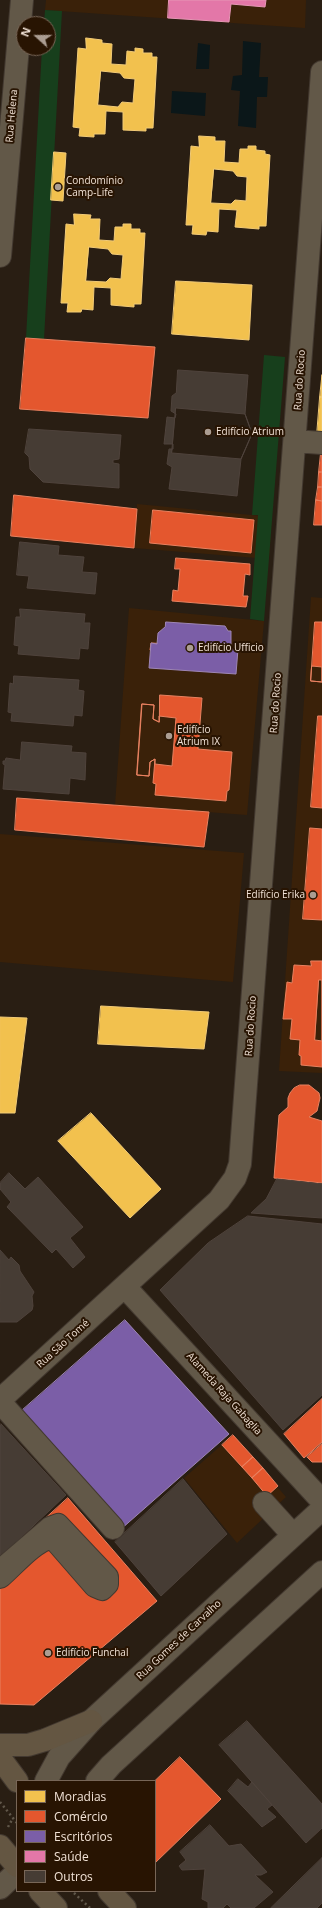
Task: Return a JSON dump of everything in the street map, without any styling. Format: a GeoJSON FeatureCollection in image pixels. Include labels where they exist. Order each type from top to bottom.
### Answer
{"type":"FeatureCollection","features":[{"type":"Feature","properties":{"kind":"main road"},"geometry":{"type":"LineString","coordinates":[[0,1745],[28,1745],[45,1740],[91,1721]]}},
{"type":"Feature","properties":{"kind":"main road"},"geometry":{"type":"LineString","coordinates":[[0,1758],[16,1780]]}},
{"type":"Feature","properties":{"kind":"main road"},"geometry":{"type":"LineString","coordinates":[[0,1846],[16,1865]]}},
{"type":"Feature","properties":{"kind":"main road"},"geometry":{"type":"LineString","coordinates":[[41,1892],[56,1908]]}},
{"type":"Feature","properties":{"kind":"main road"},"geometry":{"type":"LineString","coordinates":[[110,1892],[125,1908]]}},
{"type":"Feature","properties":{"kind":"street","name":"Rua Helena"},"geometry":{"type":"LineString","coordinates":[[0,256],[22,0]]}},
{"type":"Feature","properties":{"kind":"street","name":"Rua do Rocio"},"geometry":{"type":"LineString","coordinates":[[125,1287],[219,1200],[235,1178],[240,1164],[322,72]]}},
{"type":"Feature","properties":{"kind":"street"},"geometry":{"type":"LineString","coordinates":[[295,441],[322,443]]}},
{"type":"Feature","properties":{"kind":"street","name":"Rua São Tomé"},"geometry":{"type":"LineString","coordinates":[[0,1401],[125,1287]]}},
{"type":"Feature","properties":{"kind":"street","name":"Alameda Raja Gabaglia"},"geometry":{"type":"LineString","coordinates":[[125,1287],[322,1501]]}},
{"type":"Feature","properties":{"kind":"street"},"geometry":{"type":"LineString","coordinates":[[0,1401],[113,1528]]}},
{"type":"Feature","properties":{"kind":"street"},"geometry":{"type":"LineString","coordinates":[[264,1503],[293,1535]]}},
{"type":"Feature","properties":{"kind":"street","name":"Rua Gomes de Carvalho"},"geometry":{"type":"LineString","coordinates":[[47,1780],[59,1757],[91,1721],[322,1508]]}},
{"type":"Feature","properties":{"kind":"street"},"geometry":{"type":"LineString","coordinates":[[0,1571],[50,1528],[58,1524],[107,1577],[107,1584],[102,1589],[95,1586],[56,1540],[51,1537],[44,1539],[0,1577]]}},
{"type":"Feature","properties":{"kind":"street"},"geometry":{"type":"LineString","coordinates":[[99,1780],[111,1766],[322,1572]]}},
{"type":"Feature","properties":{"kind":"street"},"geometry":{"type":"LineString","coordinates":[[0,1888],[16,1873]]}},
{"type":"Feature","properties":{"kind":"path"},"geometry":{"type":"LineString","coordinates":[[0,1802],[16,1822]]}},
{"type":"Feature","properties":{"kind":"path"},"geometry":{"type":"LineString","coordinates":[[73,1892],[90,1908]]}},
{"type":"Feature","properties":{"kind":"shaded area"},"geometry":{"type":"Polygon","coordinates":[[[46,0],[169,0],[168,18],[229,22],[231,4],[265,7],[266,0],[306,0],[305,28],[45,10],[46,0]]]}},
{"type":"Feature","properties":{"kind":"shaded area"},"geometry":{"type":"Polygon","coordinates":[[[243,41],[261,43],[259,77],[268,77],[267,97],[257,97],[256,128],[238,126],[240,91],[231,90],[233,76],[242,75],[243,41]]]}},
{"type":"Feature","properties":{"kind":"shaded area"},"geometry":{"type":"Polygon","coordinates":[[[198,43],[210,45],[209,69],[196,69],[198,43]]]}},
{"type":"Feature","properties":{"kind":"shaded area"},"geometry":{"type":"Polygon","coordinates":[[[172,91],[206,93],[205,116],[171,113],[172,91]]]}},
{"type":"Feature","properties":{"kind":"shaded area"},"geometry":{"type":"Polygon","coordinates":[[[137,504],[272,517],[269,559],[134,548],[137,504]]]}},
{"type":"Feature","properties":{"kind":"shaded area"},"geometry":{"type":"Polygon","coordinates":[[[311,597],[322,598],[322,1073],[279,1071],[311,597]]]}},
{"type":"Feature","properties":{"kind":"shaded area"},"geometry":{"type":"Polygon","coordinates":[[[129,608],[264,621],[247,815],[115,805],[129,608]]]}},
{"type":"Feature","properties":{"kind":"shaded area"},"geometry":{"type":"Polygon","coordinates":[[[0,834],[244,853],[233,982],[0,962],[0,834]]]}},
{"type":"Feature","properties":{"kind":"shaded area"},"geometry":{"type":"Polygon","coordinates":[[[233,1435],[286,1497],[237,1543],[184,1478],[233,1435]]]}},
{"type":"Feature","properties":{"kind":"green space"},"geometry":{"type":"Polygon","coordinates":[[[45,10],[62,11],[44,339],[26,338],[42,56],[56,56],[56,16],[45,16],[45,10]]]}},
{"type":"Feature","properties":{"kind":"green space"},"geometry":{"type":"Polygon","coordinates":[[[264,355],[285,357],[264,621],[250,619],[258,515],[252,515],[264,355]]]}},
{"type":"Feature","properties":{"kind":"building: Moradias"},"geometry":{"type":"Polygon","coordinates":[[[86,38],[102,40],[102,43],[112,44],[111,64],[126,65],[127,51],[135,52],[135,48],[143,49],[143,53],[152,53],[152,57],[157,57],[153,128],[146,128],[146,131],[123,130],[123,112],[106,111],[105,134],[94,134],[94,137],[79,136],[80,128],[73,127],[78,48],[86,49],[86,38]]]}},
{"type":"Feature","properties":{"kind":"building: Moradias"},"geometry":{"type":"Polygon","coordinates":[[[101,71],[120,73],[124,78],[135,79],[133,103],[122,102],[118,107],[98,105],[101,71]]]}},
{"type":"Feature","properties":{"kind":"building: Moradias"},"geometry":{"type":"Polygon","coordinates":[[[199,136],[215,137],[215,141],[225,141],[224,162],[239,163],[240,149],[248,149],[248,146],[256,146],[256,150],[265,151],[265,154],[270,155],[266,226],[259,226],[259,229],[235,227],[237,210],[219,209],[218,232],[207,231],[206,235],[192,234],[193,225],[186,225],[191,146],[199,147],[199,136]]]}},
{"type":"Feature","properties":{"kind":"building: Moradias","name":"Condomínio Camp-Life"},"geometry":{"type":"Polygon","coordinates":[[[54,152],[66,153],[63,201],[51,200],[54,152]]]}},
{"type":"Feature","properties":{"kind":"building: Moradias"},"geometry":{"type":"Polygon","coordinates":[[[214,169],[233,171],[237,176],[247,177],[246,201],[235,200],[231,204],[211,203],[214,169]]]}},
{"type":"Feature","properties":{"kind":"building: Moradias"},"geometry":{"type":"Polygon","coordinates":[[[74,214],[91,215],[90,219],[100,219],[99,240],[114,241],[115,227],[123,227],[123,224],[131,224],[131,229],[140,229],[140,233],[145,233],[141,304],[134,304],[134,307],[111,305],[111,288],[94,287],[93,310],[82,309],[81,312],[67,312],[68,303],[61,303],[66,224],[74,225],[74,214]]]}},
{"type":"Feature","properties":{"kind":"building: Moradias"},"geometry":{"type":"Polygon","coordinates":[[[89,247],[108,249],[112,254],[123,255],[121,279],[110,278],[106,282],[86,281],[89,247]]]}},
{"type":"Feature","properties":{"kind":"building: Moradias"},"geometry":{"type":"Polygon","coordinates":[[[176,281],[252,285],[249,340],[172,334],[176,281]]]}},
{"type":"Feature","properties":{"kind":"building: Moradias"},"geometry":{"type":"Polygon","coordinates":[[[322,375],[322,397],[320,397],[322,375]]]}},
{"type":"Feature","properties":{"kind":"building: Moradias"},"geometry":{"type":"Polygon","coordinates":[[[320,397],[322,397],[322,435],[317,435],[320,397]]]}},
{"type":"Feature","properties":{"kind":"building: Moradias"},"geometry":{"type":"Polygon","coordinates":[[[101,1006],[209,1012],[204,1049],[98,1044],[101,1006]]]}},
{"type":"Feature","properties":{"kind":"building: Moradias"},"geometry":{"type":"Polygon","coordinates":[[[0,1017],[27,1018],[15,1113],[0,1113],[0,1017]]]}},
{"type":"Feature","properties":{"kind":"building: Moradias"},"geometry":{"type":"Polygon","coordinates":[[[91,1113],[161,1189],[130,1218],[58,1141],[91,1113]]]}},
{"type":"Feature","properties":{"kind":"building: Comércio"},"geometry":{"type":"Polygon","coordinates":[[[26,338],[155,347],[148,418],[20,409],[26,338]]]}},
{"type":"Feature","properties":{"kind":"building: Comércio"},"geometry":{"type":"Polygon","coordinates":[[[321,453],[322,472],[319,472],[321,453]]]}},
{"type":"Feature","properties":{"kind":"building: Comércio"},"geometry":{"type":"Polygon","coordinates":[[[319,472],[322,472],[322,487],[318,487],[319,472]]]}},
{"type":"Feature","properties":{"kind":"building: Comércio"},"geometry":{"type":"Polygon","coordinates":[[[318,487],[322,487],[322,501],[316,500],[318,487]]]}},
{"type":"Feature","properties":{"kind":"building: Comércio"},"geometry":{"type":"Polygon","coordinates":[[[14,495],[137,509],[134,548],[11,536],[14,495]]]}},
{"type":"Feature","properties":{"kind":"building: Comércio"},"geometry":{"type":"Polygon","coordinates":[[[316,500],[322,501],[322,525],[314,525],[316,500]]]}},
{"type":"Feature","properties":{"kind":"building: Comércio"},"geometry":{"type":"Polygon","coordinates":[[[153,510],[254,520],[251,553],[150,543],[153,510]]]}},
{"type":"Feature","properties":{"kind":"building: Comércio"},"geometry":{"type":"Polygon","coordinates":[[[176,558],[250,564],[250,575],[245,574],[243,596],[248,596],[246,607],[172,601],[173,590],[178,591],[180,569],[175,569],[176,558]]]}},
{"type":"Feature","properties":{"kind":"building: Comércio"},"geometry":{"type":"Polygon","coordinates":[[[315,622],[322,622],[322,682],[311,681],[315,622]]]}},
{"type":"Feature","properties":{"kind":"building: Comércio"},"geometry":{"type":"Polygon","coordinates":[[[187,633],[195,633],[208,637],[216,644],[218,648],[238,649],[237,656],[223,655],[217,663],[209,668],[203,670],[193,670],[179,664],[167,652],[150,650],[151,643],[171,644],[180,636],[187,633]]]}},
{"type":"Feature","properties":{"kind":"building: Comércio"},"geometry":{"type":"Polygon","coordinates":[[[312,666],[322,667],[322,682],[311,681],[312,666]]]}},
{"type":"Feature","properties":{"kind":"building: Comércio","name":"Edifício Atrium IX"},"geometry":{"type":"Polygon","coordinates":[[[160,695],[202,698],[198,749],[232,752],[229,790],[227,791],[226,801],[155,795],[156,784],[153,783],[155,759],[150,762],[149,776],[137,775],[142,704],[154,705],[153,719],[159,722],[160,695]]]}},
{"type":"Feature","properties":{"kind":"building: Comércio"},"geometry":{"type":"Polygon","coordinates":[[[142,704],[154,705],[153,719],[159,722],[159,716],[176,718],[172,766],[155,764],[155,759],[150,762],[149,776],[137,775],[142,704]]]}},
{"type":"Feature","properties":{"kind":"building: Comércio"},"geometry":{"type":"Polygon","coordinates":[[[318,716],[322,716],[322,808],[311,807],[318,716]]]}},
{"type":"Feature","properties":{"kind":"building: Comércio"},"geometry":{"type":"Polygon","coordinates":[[[17,798],[209,812],[204,847],[15,830],[17,798]]]}},
{"type":"Feature","properties":{"kind":"building: Comércio","name":"Edifício Erika"},"geometry":{"type":"Polygon","coordinates":[[[310,828],[322,829],[322,920],[303,919],[310,828]]]}},
{"type":"Feature","properties":{"kind":"building: Comércio"},"geometry":{"type":"Polygon","coordinates":[[[311,961],[322,961],[322,1067],[301,1065],[301,1056],[299,1055],[300,1040],[290,1039],[292,1019],[283,1019],[287,982],[292,983],[294,965],[311,966],[311,961]]]}},
{"type":"Feature","properties":{"kind":"building: Comércio"},"geometry":{"type":"Polygon","coordinates":[[[319,980],[322,980],[322,1041],[315,1040],[319,980]]]}},
{"type":"Feature","properties":{"kind":"building: Comércio"},"geometry":{"type":"Polygon","coordinates":[[[300,1085],[309,1085],[319,1093],[320,1098],[317,1111],[309,1117],[322,1121],[322,1183],[274,1178],[279,1115],[288,1107],[288,1098],[290,1093],[294,1088],[300,1085]]]}},
{"type":"Feature","properties":{"kind":"building: Comércio"},"geometry":{"type":"Polygon","coordinates":[[[322,1399],[322,1442],[304,1458],[284,1434],[322,1399]]]}},
{"type":"Feature","properties":{"kind":"building: Comércio"},"geometry":{"type":"Polygon","coordinates":[[[233,1435],[253,1457],[242,1467],[222,1445],[233,1435]]]}},
{"type":"Feature","properties":{"kind":"building: Comércio"},"geometry":{"type":"Polygon","coordinates":[[[322,1444],[322,1462],[312,1462],[307,1457],[322,1444]]]}},
{"type":"Feature","properties":{"kind":"building: Comércio"},"geometry":{"type":"Polygon","coordinates":[[[253,1457],[263,1468],[252,1478],[242,1467],[253,1457]]]}},
{"type":"Feature","properties":{"kind":"building: Comércio"},"geometry":{"type":"Polygon","coordinates":[[[263,1468],[278,1486],[267,1496],[252,1478],[263,1468]]]}},
{"type":"Feature","properties":{"kind":"building: Comércio","name":"Edifício Funchal"},"geometry":{"type":"Polygon","coordinates":[[[68,1498],[157,1601],[34,1705],[0,1704],[0,1560],[68,1498]]]}},
{"type":"Feature","properties":{"kind":"building: Comércio"},"geometry":{"type":"Polygon","coordinates":[[[180,1757],[221,1799],[156,1862],[156,1780],[180,1757]]]}},
{"type":"Feature","properties":{"kind":"building: Escritórios","name":"Edifício Ufficio"},"geometry":{"type":"Polygon","coordinates":[[[166,622],[225,626],[228,631],[231,631],[231,649],[238,649],[236,674],[149,668],[151,643],[157,644],[158,633],[165,627],[166,622]]]}},
{"type":"Feature","properties":{"kind":"building: Escritórios"},"geometry":{"type":"Polygon","coordinates":[[[125,1320],[229,1434],[112,1537],[9,1422],[125,1320]]]}},
{"type":"Feature","properties":{"kind":"building: Saúde"},"geometry":{"type":"Polygon","coordinates":[[[169,0],[266,0],[265,7],[231,4],[229,22],[168,18],[169,0]]]}},
{"type":"Feature","properties":{"kind":"building: Outros","name":"Edifício Atrium"},"geometry":{"type":"Polygon","coordinates":[[[178,370],[248,375],[245,414],[251,436],[241,459],[237,496],[169,489],[172,467],[167,464],[169,449],[173,449],[173,444],[164,444],[167,417],[175,418],[176,414],[171,411],[172,396],[176,393],[178,370]]]}},
{"type":"Feature","properties":{"kind":"building: Outros"},"geometry":{"type":"Polygon","coordinates":[[[176,408],[245,414],[251,436],[241,459],[172,453],[176,408]]]}},
{"type":"Feature","properties":{"kind":"building: Outros"},"geometry":{"type":"Polygon","coordinates":[[[29,429],[121,435],[119,459],[113,460],[113,463],[119,464],[119,488],[43,482],[30,469],[29,457],[25,453],[29,429]]]}},
{"type":"Feature","properties":{"kind":"building: Outros"},"geometry":{"type":"Polygon","coordinates":[[[20,542],[59,546],[58,555],[84,557],[82,572],[97,573],[95,594],[27,588],[29,576],[17,575],[20,542]]]}},
{"type":"Feature","properties":{"kind":"building: Outros"},"geometry":{"type":"Polygon","coordinates":[[[20,609],[85,614],[84,623],[90,623],[88,649],[80,648],[79,659],[18,654],[19,646],[14,645],[16,617],[20,617],[20,609]]]}},
{"type":"Feature","properties":{"kind":"building: Outros"},"geometry":{"type":"Polygon","coordinates":[[[14,676],[79,680],[78,690],[84,691],[82,716],[74,715],[73,726],[11,721],[12,713],[8,712],[10,683],[13,684],[14,676]]]}},
{"type":"Feature","properties":{"kind":"building: Outros"},"geometry":{"type":"Polygon","coordinates":[[[22,742],[72,746],[71,752],[86,753],[85,780],[70,778],[69,794],[3,789],[5,765],[3,764],[3,761],[5,761],[6,758],[20,760],[22,742]]]}},
{"type":"Feature","properties":{"kind":"building: Outros"},"geometry":{"type":"Polygon","coordinates":[[[9,1173],[25,1189],[38,1177],[83,1227],[70,1238],[85,1257],[73,1268],[56,1249],[52,1253],[7,1207],[11,1202],[0,1189],[0,1183],[9,1173]]]}},
{"type":"Feature","properties":{"kind":"building: Outros"},"geometry":{"type":"Polygon","coordinates":[[[277,1179],[322,1184],[322,1218],[251,1213],[266,1199],[277,1179]]]}},
{"type":"Feature","properties":{"kind":"building: Outros"},"geometry":{"type":"Polygon","coordinates":[[[248,1216],[322,1224],[322,1395],[283,1430],[160,1290],[208,1243],[248,1216]]]}},
{"type":"Feature","properties":{"kind":"building: Outros"},"geometry":{"type":"Polygon","coordinates":[[[0,1250],[9,1260],[11,1257],[19,1265],[20,1271],[34,1292],[32,1296],[32,1310],[17,1322],[0,1322],[0,1250]]]}},
{"type":"Feature","properties":{"kind":"building: Outros"},"geometry":{"type":"Polygon","coordinates":[[[1,1424],[66,1495],[0,1557],[0,1425],[1,1424]]]}},
{"type":"Feature","properties":{"kind":"building: Outros"},"geometry":{"type":"Polygon","coordinates":[[[183,1479],[227,1534],[161,1596],[115,1542],[183,1479]]]}},
{"type":"Feature","properties":{"kind":"building: Outros"},"geometry":{"type":"Polygon","coordinates":[[[247,1721],[322,1804],[322,1828],[306,1843],[219,1745],[247,1721]]]}},
{"type":"Feature","properties":{"kind":"building: Outros"},"geometry":{"type":"Polygon","coordinates":[[[238,1779],[248,1787],[252,1782],[272,1805],[267,1809],[276,1817],[262,1827],[228,1791],[238,1779]]]}},
{"type":"Feature","properties":{"kind":"building: Outros"},"geometry":{"type":"Polygon","coordinates":[[[210,1825],[229,1846],[241,1844],[267,1872],[261,1875],[255,1875],[273,1892],[254,1908],[231,1908],[227,1904],[223,1908],[208,1908],[208,1902],[202,1899],[205,1869],[182,1870],[179,1866],[186,1860],[180,1852],[210,1825]]]}},
{"type":"Feature","properties":{"kind":"building: Outros"},"geometry":{"type":"Polygon","coordinates":[[[322,1858],[322,1903],[317,1908],[271,1908],[322,1858]]]}},
{"type":"Feature","properties":{"kind":"place","name":"Condomínio Camp-Life"},"geometry":{"type":"Point","coordinates":[58,187]}},
{"type":"Feature","properties":{"kind":"place","name":"Edifício Atrium"},"geometry":{"type":"Point","coordinates":[208,432]}},
{"type":"Feature","properties":{"kind":"place","name":"Edifício Ufficio"},"geometry":{"type":"Point","coordinates":[190,648]}},
{"type":"Feature","properties":{"kind":"place","name":"Edifício Atrium IX"},"geometry":{"type":"Point","coordinates":[169,736]}},
{"type":"Feature","properties":{"kind":"place","name":"Edifício Erika"},"geometry":{"type":"Point","coordinates":[313,895]}},
{"type":"Feature","properties":{"kind":"place","name":"Edifício Funchal"},"geometry":{"type":"Point","coordinates":[48,1653]}}]}
